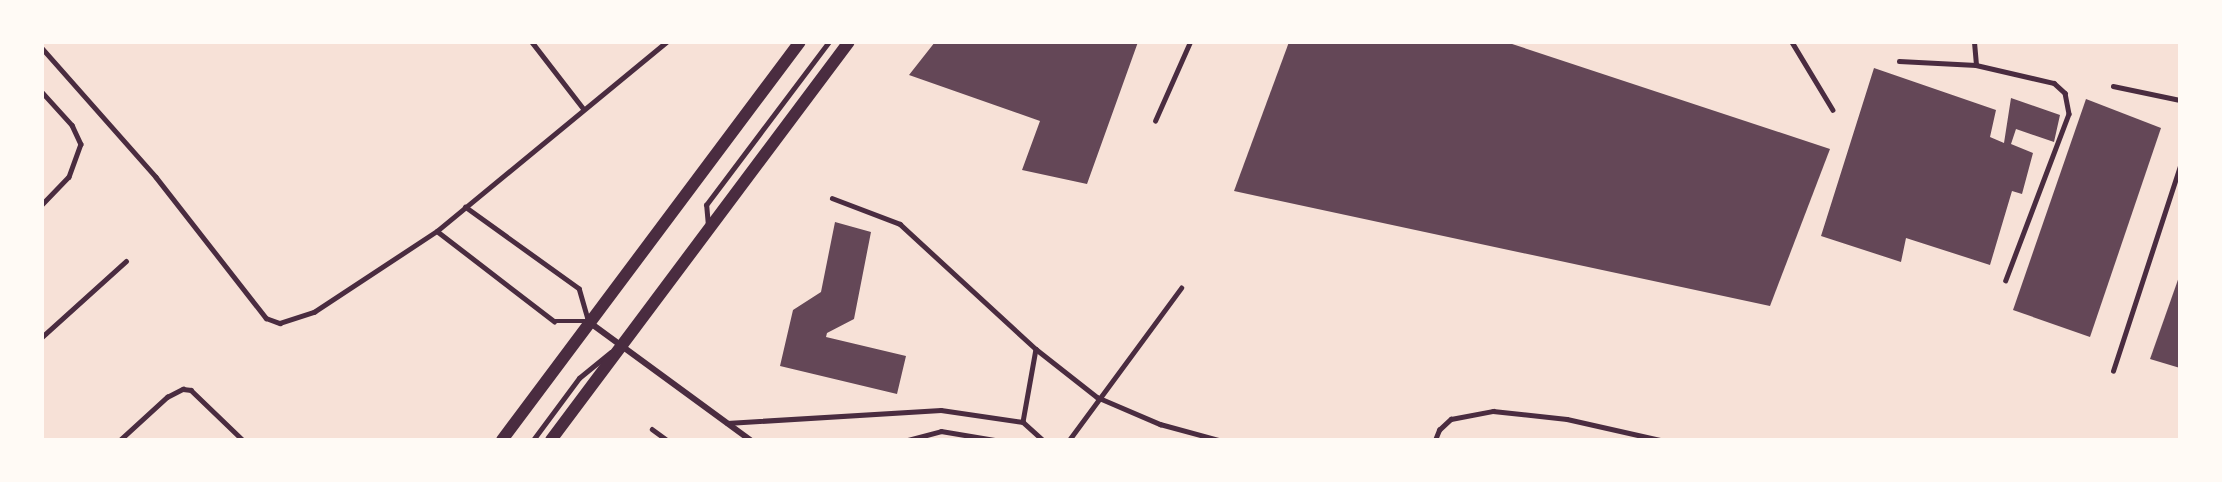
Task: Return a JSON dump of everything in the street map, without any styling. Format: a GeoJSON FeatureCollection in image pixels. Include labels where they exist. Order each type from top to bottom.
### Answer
{"type":"FeatureCollection","features":[{"type":"Feature","properties":{"kind":"main road"},"geometry":{"type":"LineString","coordinates":[[502,440],[588,321],[800,42]]}},
{"type":"Feature","properties":{"kind":"main road"},"geometry":{"type":"LineString","coordinates":[[551,440],[849,42]]}},
{"type":"Feature","properties":{"kind":"street"},"geometry":{"type":"LineString","coordinates":[[588,321],[750,440]]}},
{"type":"Feature","properties":{"kind":"lane"},"geometry":{"type":"LineString","coordinates":[[532,42],[583,108]]}},
{"type":"Feature","properties":{"kind":"lane"},"geometry":{"type":"LineString","coordinates":[[42,48],[156,177],[266,318],[279,323],[314,312],[437,231],[583,108],[666,42]]}},
{"type":"Feature","properties":{"kind":"lane"},"geometry":{"type":"LineString","coordinates":[[708,228],[706,206],[829,42]]}},
{"type":"Feature","properties":{"kind":"lane"},"geometry":{"type":"LineString","coordinates":[[1155,121],[1190,42]]}},
{"type":"Feature","properties":{"kind":"lane"},"geometry":{"type":"LineString","coordinates":[[1792,42],[1833,110]]}},
{"type":"Feature","properties":{"kind":"lane"},"geometry":{"type":"LineString","coordinates":[[1974,42],[1976,65]]}},
{"type":"Feature","properties":{"kind":"lane"},"geometry":{"type":"LineString","coordinates":[[1899,61],[1976,65],[2054,83],[2065,93],[2068,114],[2006,280]]}},
{"type":"Feature","properties":{"kind":"lane"},"geometry":{"type":"LineString","coordinates":[[2113,86],[2180,100]]}},
{"type":"Feature","properties":{"kind":"lane"},"geometry":{"type":"LineString","coordinates":[[42,92],[72,125],[81,144],[69,177],[42,205]]}},
{"type":"Feature","properties":{"kind":"lane"},"geometry":{"type":"LineString","coordinates":[[2113,370],[2180,166]]}},
{"type":"Feature","properties":{"kind":"lane"},"geometry":{"type":"LineString","coordinates":[[832,198],[900,224],[1036,349],[1097,397],[1161,424],[1219,440]]}},
{"type":"Feature","properties":{"kind":"lane"},"geometry":{"type":"LineString","coordinates":[[437,231],[554,321],[588,321],[579,289],[465,207]]}},
{"type":"Feature","properties":{"kind":"lane"},"geometry":{"type":"LineString","coordinates":[[42,337],[126,261]]}},
{"type":"Feature","properties":{"kind":"lane"},"geometry":{"type":"LineString","coordinates":[[1069,440],[1097,397],[1181,288]]}},
{"type":"Feature","properties":{"kind":"lane"},"geometry":{"type":"LineString","coordinates":[[532,440],[579,378],[620,345]]}},
{"type":"Feature","properties":{"kind":"lane"},"geometry":{"type":"LineString","coordinates":[[1023,422],[1036,349]]}},
{"type":"Feature","properties":{"kind":"lane"},"geometry":{"type":"LineString","coordinates":[[120,440],[167,397],[183,389],[191,390],[243,440]]}},
{"type":"Feature","properties":{"kind":"lane"},"geometry":{"type":"LineString","coordinates":[[726,423],[933,410],[1023,422],[1042,440]]}},
{"type":"Feature","properties":{"kind":"lane"},"geometry":{"type":"LineString","coordinates":[[1435,440],[1439,430],[1451,419],[1493,411],[1568,419],[1660,440]]}},
{"type":"Feature","properties":{"kind":"lane"},"geometry":{"type":"LineString","coordinates":[[652,429],[667,440]]}},
{"type":"Feature","properties":{"kind":"lane"},"geometry":{"type":"LineString","coordinates":[[908,440],[941,431],[994,440]]}},
{"type":"Feature","properties":{"kind":"building"},"geometry":{"type":"Polygon","coordinates":[[[935,42],[1138,42],[1087,184],[1022,170],[1040,121],[909,75],[935,42]]]}},
{"type":"Feature","properties":{"kind":"building"},"geometry":{"type":"Polygon","coordinates":[[[1289,42],[1506,42],[1830,149],[1770,306],[1234,191],[1289,42]]]}},
{"type":"Feature","properties":{"kind":"building"},"geometry":{"type":"Polygon","coordinates":[[[1874,68],[1996,110],[1990,137],[2004,143],[2011,98],[2060,115],[2054,142],[2016,129],[2011,144],[2033,153],[2022,194],[2012,191],[1990,265],[1906,238],[1901,262],[1821,236],[1874,68]]]}},
{"type":"Feature","properties":{"kind":"building"},"geometry":{"type":"Polygon","coordinates":[[[2086,99],[2161,128],[2090,337],[2013,310],[2086,99]]]}},
{"type":"Feature","properties":{"kind":"building"},"geometry":{"type":"Polygon","coordinates":[[[835,222],[871,232],[854,319],[827,333],[826,337],[906,356],[897,394],[780,366],[793,310],[821,292],[835,222]]]}},
{"type":"Feature","properties":{"kind":"building"},"geometry":{"type":"Polygon","coordinates":[[[2180,274],[2180,368],[2150,359],[2180,274]]]}}]}
